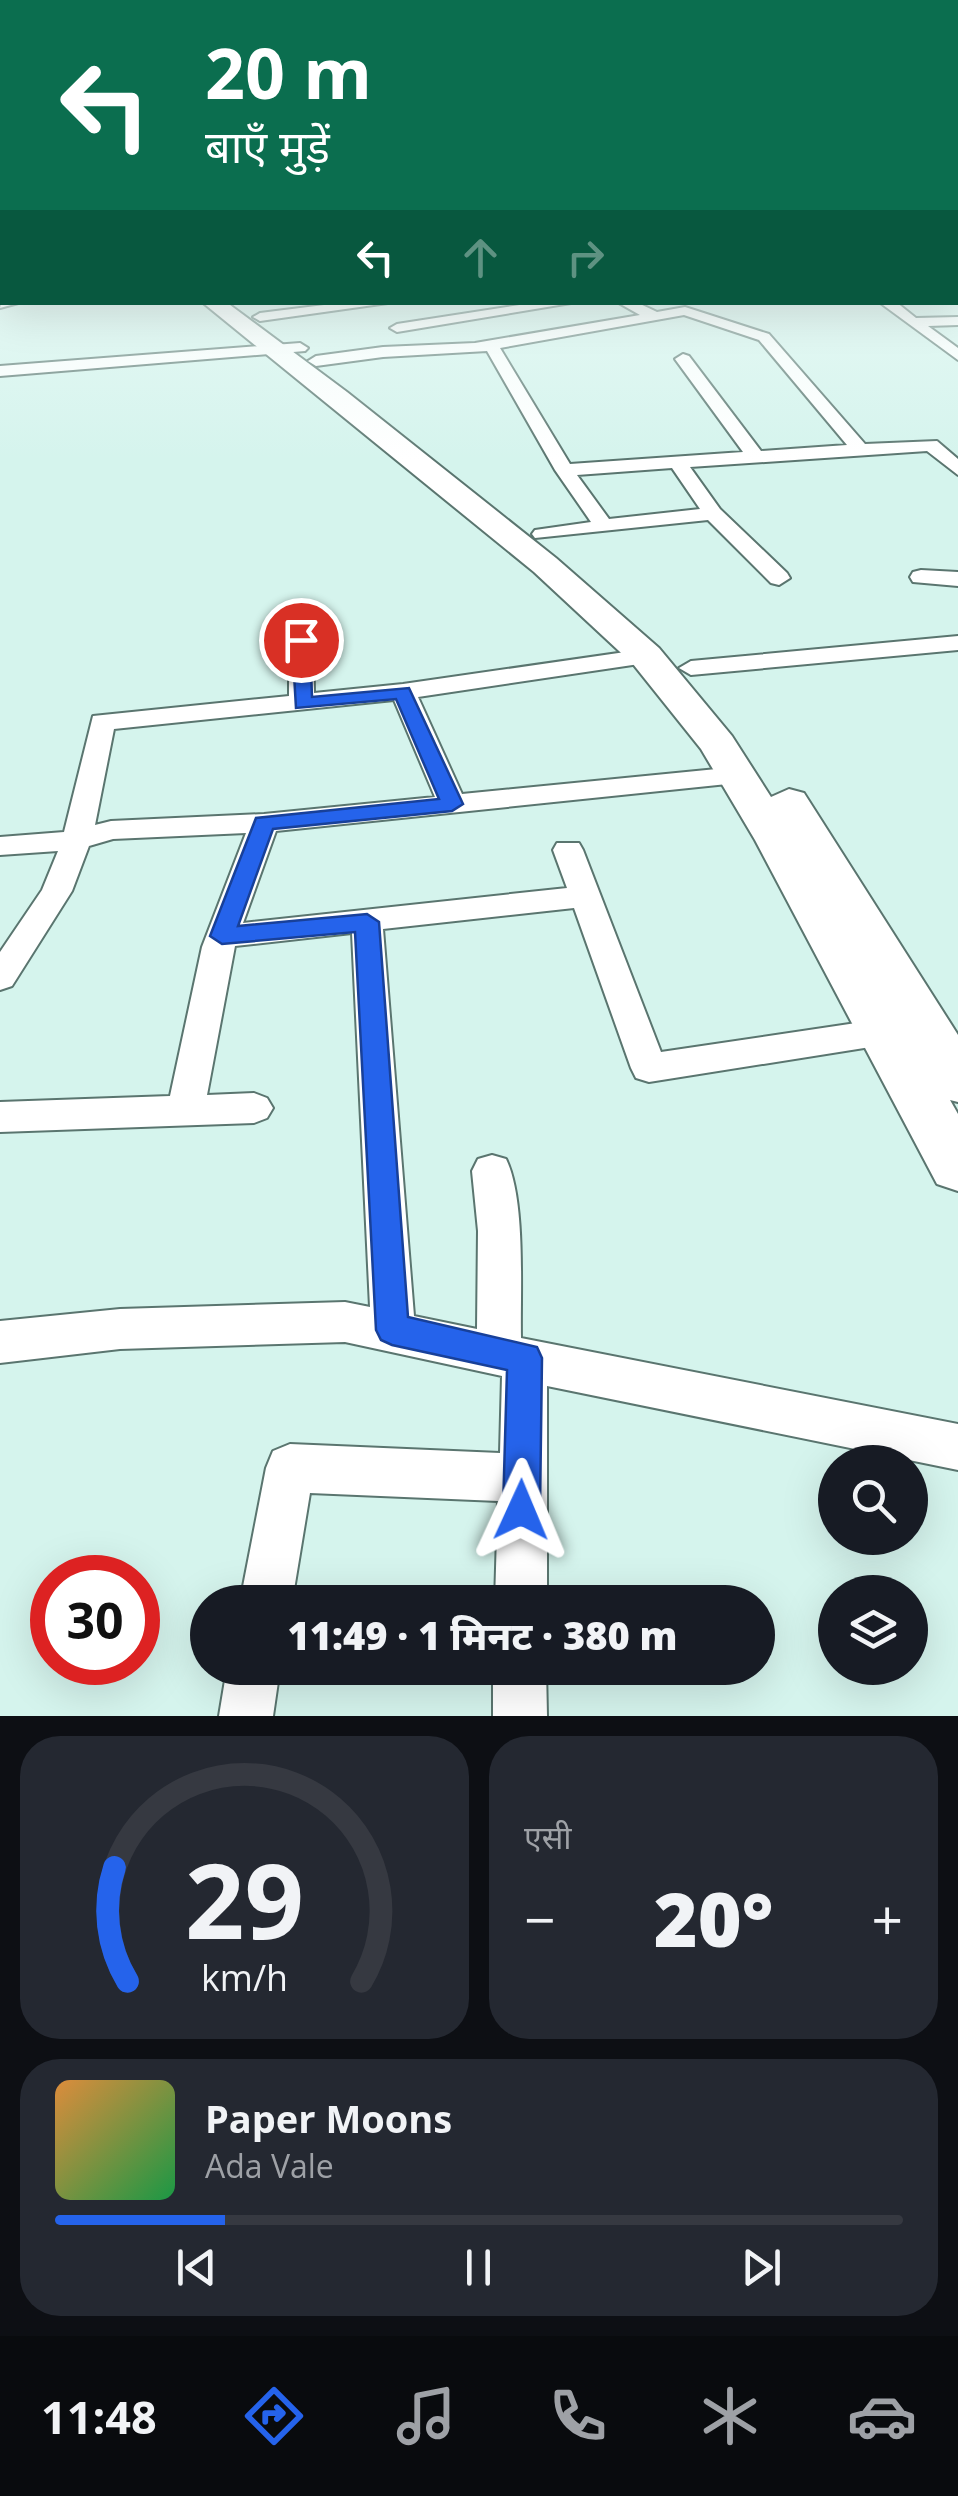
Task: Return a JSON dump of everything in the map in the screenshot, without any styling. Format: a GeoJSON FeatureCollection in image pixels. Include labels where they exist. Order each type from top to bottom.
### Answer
{"type":"FeatureCollection","features":[{"type":"Feature","properties":{"kind":"street"},"geometry":{"type":"LineString","coordinates":[[218,305],[278,336],[542,534],[632,606],[692,668],[786,796],[958,1081]]}},
{"type":"Feature","properties":{"kind":"street"},"geometry":{"type":"LineString","coordinates":[[278,336],[356,305]]}},
{"type":"Feature","properties":{"kind":"street"},"geometry":{"type":"LineString","coordinates":[[361,305],[430,350]]}},
{"type":"Feature","properties":{"kind":"street"},"geometry":{"type":"LineString","coordinates":[[397,328],[550,305]]}},
{"type":"Feature","properties":{"kind":"street"},"geometry":{"type":"LineString","coordinates":[[630,305],[655,318]]}},
{"type":"Feature","properties":{"kind":"street"},"geometry":{"type":"LineString","coordinates":[[890,305],[958,355]]}},
{"type":"Feature","properties":{"kind":"street"},"geometry":{"type":"LineString","coordinates":[[0,371],[278,336],[430,350],[492,345],[685,311],[764,338],[860,450]]}},
{"type":"Feature","properties":{"kind":"street"},"geometry":{"type":"LineString","coordinates":[[912,322],[958,321]]}},
{"type":"Feature","properties":{"kind":"street"},"geometry":{"type":"LineString","coordinates":[[278,336],[338,397],[606,616],[697,716],[737,775],[958,1167]]}},
{"type":"Feature","properties":{"kind":"street"},"geometry":{"type":"LineString","coordinates":[[492,345],[564,470],[604,526]]}},
{"type":"Feature","properties":{"kind":"street"},"geometry":{"type":"LineString","coordinates":[[683,359],[756,457]]}},
{"type":"Feature","properties":{"kind":"street"},"geometry":{"type":"LineString","coordinates":[[564,470],[931,444],[958,469]]}},
{"type":"Feature","properties":{"kind":"street"},"geometry":{"type":"LineString","coordinates":[[676,462],[712,512],[779,578]]}},
{"type":"Feature","properties":{"kind":"street"},"geometry":{"type":"LineString","coordinates":[[542,534],[712,512]]}},
{"type":"Feature","properties":{"kind":"street"},"geometry":{"type":"LineString","coordinates":[[921,577],[958,579]]}},
{"type":"Feature","properties":{"kind":"street"},"geometry":{"type":"LineString","coordinates":[[301,640],[302,704]]}},
{"type":"Feature","properties":{"kind":"street"},"geometry":{"type":"LineString","coordinates":[[692,668],[958,643]]}},
{"type":"Feature","properties":{"kind":"street"},"geometry":{"type":"LineString","coordinates":[[1,974],[56,890],[77,840],[102,722],[402,692],[646,656]]}},
{"type":"Feature","properties":{"kind":"street"},"geometry":{"type":"LineString","coordinates":[[402,692],[452,804]]}},
{"type":"Feature","properties":{"kind":"street"},"geometry":{"type":"LineString","coordinates":[[0,846],[77,840],[110,830],[264,823],[737,775]]}},
{"type":"Feature","properties":{"kind":"street"},"geometry":{"type":"LineString","coordinates":[[186,1110],[222,936],[264,823]]}},
{"type":"Feature","properties":{"kind":"street"},"geometry":{"type":"LineString","coordinates":[[568,850],[649,1068],[883,1032]]}},
{"type":"Feature","properties":{"kind":"street"},"geometry":{"type":"LineString","coordinates":[[222,936],[585,896]]}},
{"type":"Feature","properties":{"kind":"street"},"geometry":{"type":"LineString","coordinates":[[367,922],[392,1330]]}},
{"type":"Feature","properties":{"kind":"street"},"geometry":{"type":"LineString","coordinates":[[0,1117],[254,1108]]}},
{"type":"Feature","properties":{"kind":"street"},"geometry":{"type":"LineString","coordinates":[[492,1171],[522,1478],[521,1585]]}},
{"type":"Feature","properties":{"kind":"street"},"geometry":{"type":"LineString","coordinates":[[0,1342],[120,1329],[345,1322],[790,1416],[958,1447]]}},
{"type":"Feature","properties":{"kind":"street"},"geometry":{"type":"LineString","coordinates":[[269,1585],[290,1468],[522,1478]]}},
{"type":"Feature","properties":{"kind":"street"},"geometry":{"type":"LineString","coordinates":[[246,1716],[251,1685]]}},
{"type":"Feature","properties":{"kind":"street"},"geometry":{"type":"LineString","coordinates":[[520,1685],[520,1716]]}},
{"type":"Feature","properties":{"kind":"route"},"geometry":{"type":"LineString","coordinates":[[301,640],[302,704],[402,692],[452,804],[264,823],[222,936],[367,922],[392,1330],[525,1358],[521,1510]]}}]}
